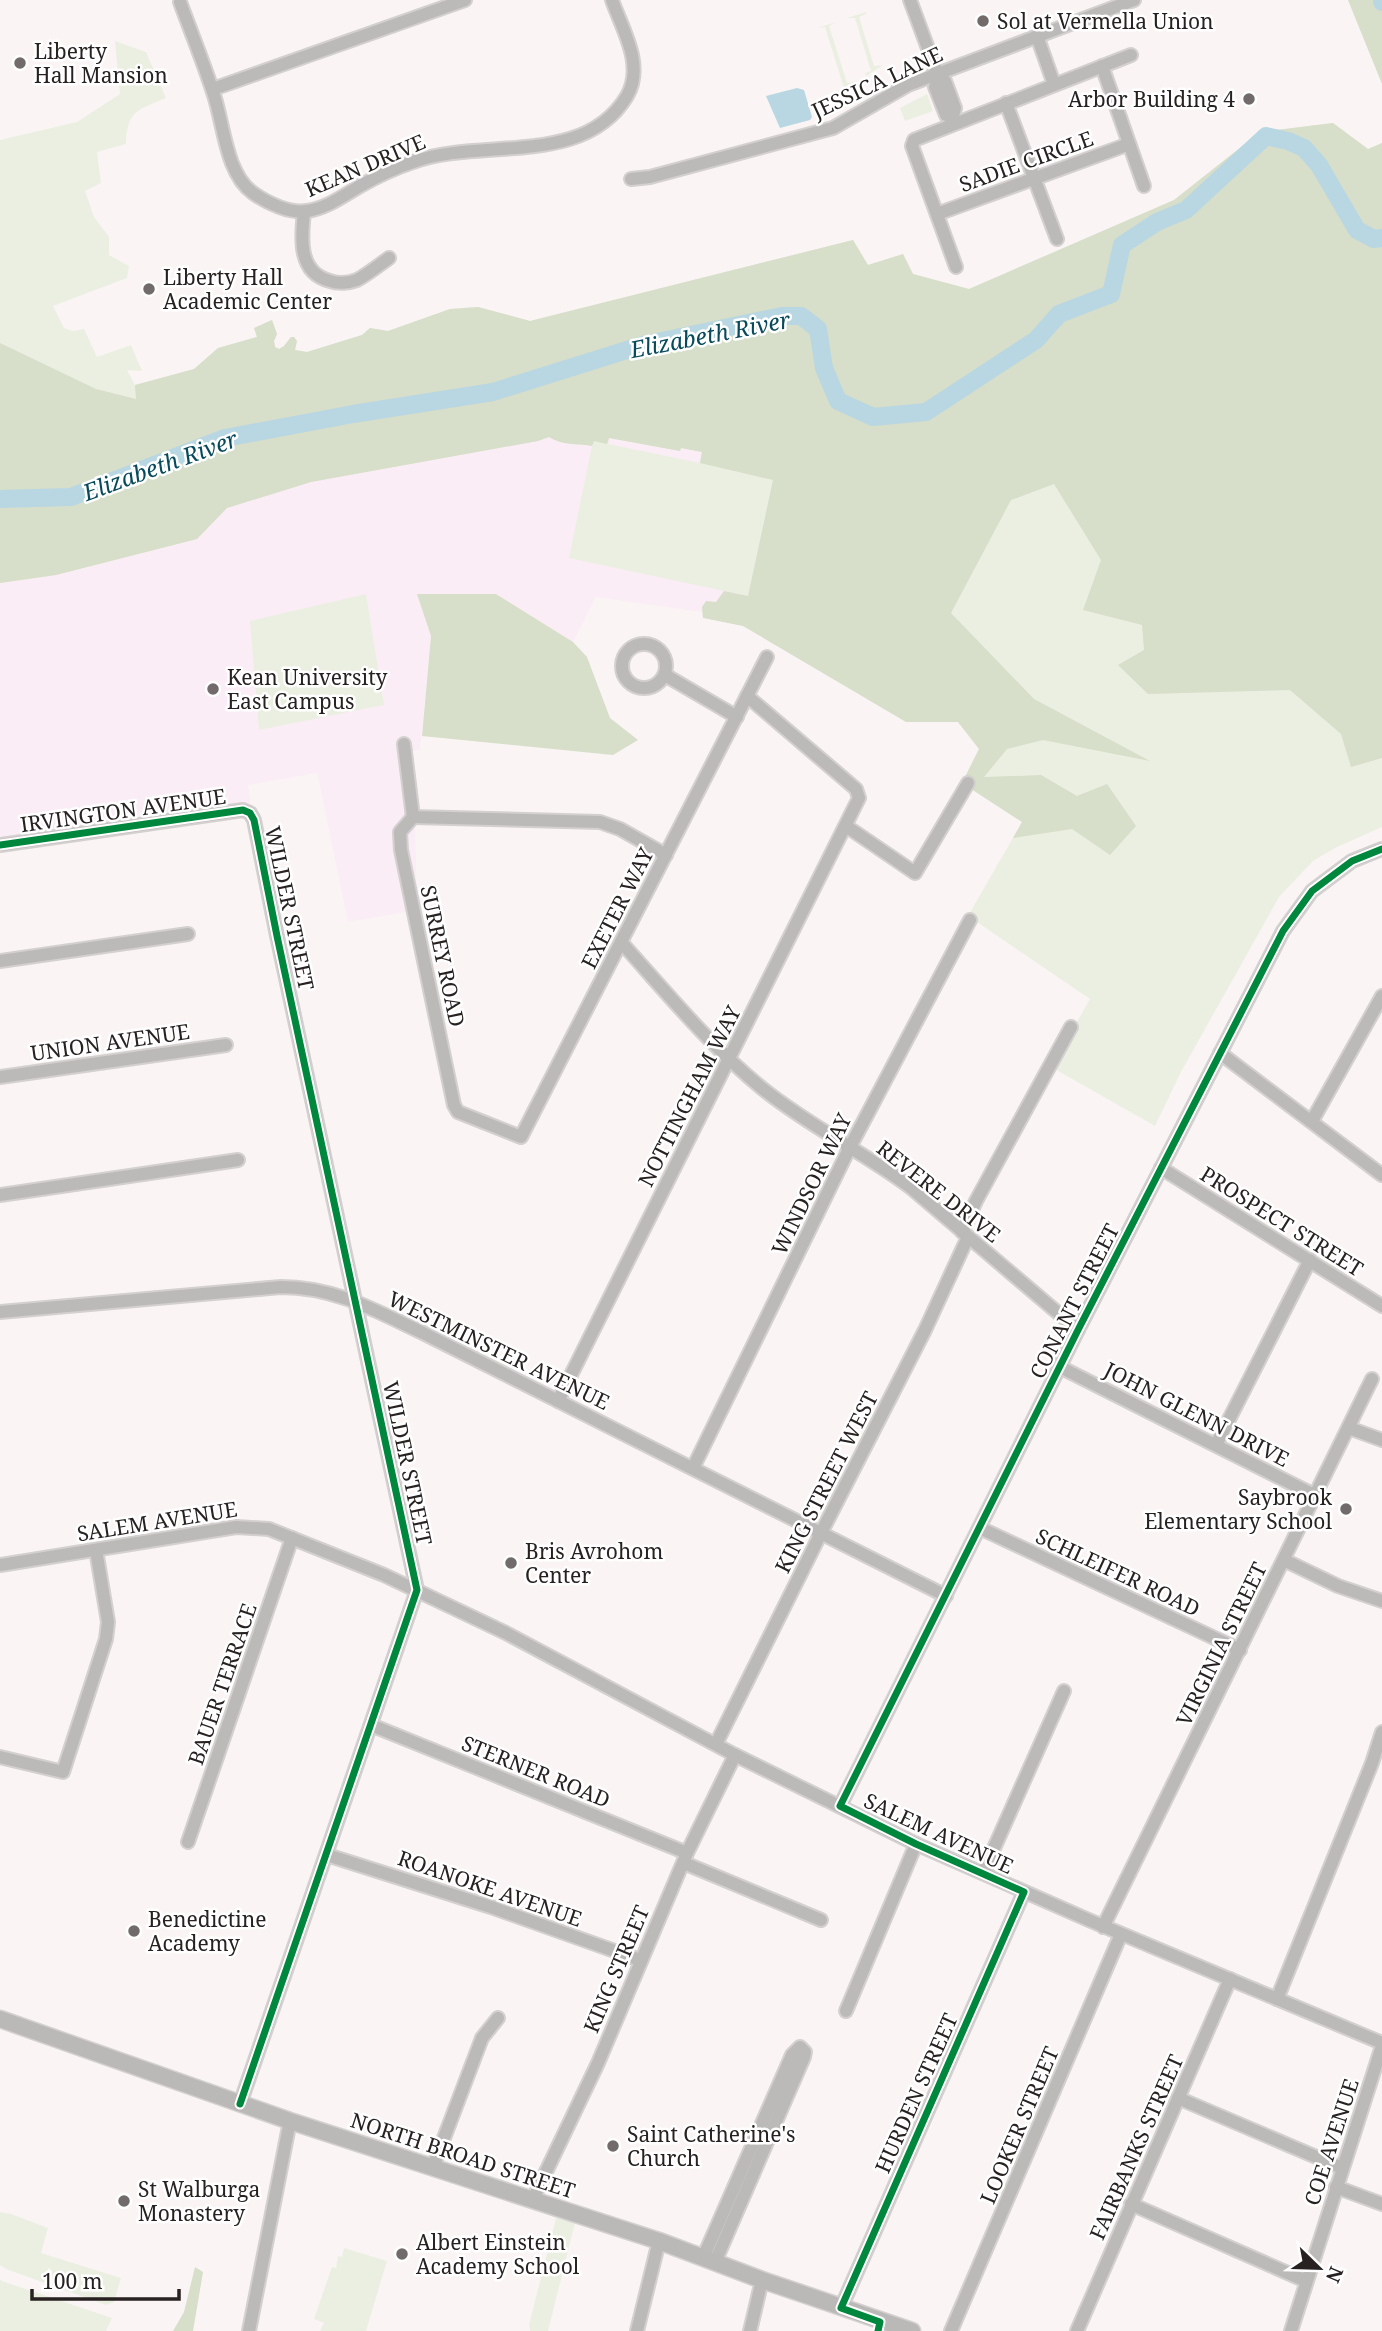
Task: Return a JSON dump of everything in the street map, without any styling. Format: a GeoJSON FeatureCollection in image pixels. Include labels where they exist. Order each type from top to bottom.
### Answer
{"type":"FeatureCollection","features":[{"type":"Feature","properties":{"kind":"main road","name":"NORTH BROAD STREET"},"geometry":{"type":"LineString","coordinates":[[0,2019],[290,2121],[659,2241],[841,2308],[879,2326],[912,2331]]}},
{"type":"Feature","properties":{"kind":"street"},"geometry":{"type":"LineString","coordinates":[[213,89],[466,0]]}},
{"type":"Feature","properties":{"kind":"street","name":"KEAN DRIVE"},"geometry":{"type":"LineString","coordinates":[[180,2],[213,89],[231,158],[243,185],[272,204],[304,212],[338,200],[360,186],[411,162],[441,153],[554,144],[580,136],[603,123],[628,95],[634,79],[629,43],[612,0]]}},
{"type":"Feature","properties":{"kind":"street"},"geometry":{"type":"LineString","coordinates":[[910,0],[939,76],[936,87],[946,115],[954,119]]}},
{"type":"Feature","properties":{"kind":"street","name":"JESSICA LANE"},"geometry":{"type":"LineString","coordinates":[[631,179],[650,177],[833,128],[908,85],[939,76],[1134,0]]}},
{"type":"Feature","properties":{"kind":"street"},"geometry":{"type":"LineString","coordinates":[[1037,36],[1054,84]]}},
{"type":"Feature","properties":{"kind":"street"},"geometry":{"type":"LineString","coordinates":[[956,267],[913,143],[916,137],[954,119],[1006,103],[1131,55]]}},
{"type":"Feature","properties":{"kind":"street"},"geometry":{"type":"LineString","coordinates":[[1102,66],[1144,186]]}},
{"type":"Feature","properties":{"kind":"street"},"geometry":{"type":"LineString","coordinates":[[1006,103],[1057,239]]}},
{"type":"Feature","properties":{"kind":"street","name":"SADIE CIRCLE"},"geometry":{"type":"LineString","coordinates":[[937,214],[1129,144]]}},
{"type":"Feature","properties":{"kind":"street"},"geometry":{"type":"LineString","coordinates":[[304,212],[303,241],[306,263],[324,279],[340,283],[355,281],[388,258]]}},
{"type":"Feature","properties":{"kind":"street","name":"EXETER WAY"},"geometry":{"type":"LineString","coordinates":[[521,1138],[767,657]]}},
{"type":"Feature","properties":{"kind":"street"},"geometry":{"type":"LineString","coordinates":[[664,675],[737,717]]}},
{"type":"Feature","properties":{"kind":"street","name":"NOTTINGHAM WAY"},"geometry":{"type":"LineString","coordinates":[[558,1401],[859,798],[856,789],[747,696]]}},
{"type":"Feature","properties":{"kind":"street","name":"SURREY ROAD"},"geometry":{"type":"LineString","coordinates":[[404,744],[413,817],[400,832],[401,850],[454,1105],[458,1112],[521,1138]]}},
{"type":"Feature","properties":{"kind":"street"},"geometry":{"type":"LineString","coordinates":[[846,826],[915,873],[968,782]]}},
{"type":"Feature","properties":{"kind":"street","name":"IRVINGTON AVENUE"},"geometry":{"type":"LineString","coordinates":[[0,845],[243,810],[250,813]]}},
{"type":"Feature","properties":{"kind":"street","name":"WILDER STREET"},"geometry":{"type":"LineString","coordinates":[[250,813],[254,820],[417,1590]]}},
{"type":"Feature","properties":{"kind":"street"},"geometry":{"type":"LineString","coordinates":[[413,817],[600,822],[620,829],[666,855]]}},
{"type":"Feature","properties":{"kind":"street","name":"CONANT STREET"},"geometry":{"type":"LineString","coordinates":[[840,1806],[1078,1331],[1283,931],[1312,891],[1352,861],[1382,849]]}},
{"type":"Feature","properties":{"kind":"street","name":"WINDSOR WAY"},"geometry":{"type":"LineString","coordinates":[[693,1468],[850,1147],[970,920]]}},
{"type":"Feature","properties":{"kind":"street"},"geometry":{"type":"LineString","coordinates":[[0,961],[188,934]]}},
{"type":"Feature","properties":{"kind":"street","name":"REVERE DRIVE"},"geometry":{"type":"LineString","coordinates":[[621,942],[706,1036],[761,1088],[902,1181],[1078,1331]]}},
{"type":"Feature","properties":{"kind":"street"},"geometry":{"type":"LineString","coordinates":[[1312,1121],[1382,996]]}},
{"type":"Feature","properties":{"kind":"street","name":"KING STREET WEST"},"geometry":{"type":"LineString","coordinates":[[716,1744],[925,1330],[965,1235],[976,1201],[1071,1027]]}},
{"type":"Feature","properties":{"kind":"street","name":"UNION AVENUE"},"geometry":{"type":"LineString","coordinates":[[0,1077],[226,1045]]}},
{"type":"Feature","properties":{"kind":"street"},"geometry":{"type":"LineString","coordinates":[[1220,1053],[1382,1174]]}},
{"type":"Feature","properties":{"kind":"street"},"geometry":{"type":"LineString","coordinates":[[0,1195],[239,1160]]}},
{"type":"Feature","properties":{"kind":"street","name":"PROSPECT STREET"},"geometry":{"type":"LineString","coordinates":[[1161,1168],[1382,1306]]}},
{"type":"Feature","properties":{"kind":"street"},"geometry":{"type":"LineString","coordinates":[[1216,1445],[1310,1260]]}},
{"type":"Feature","properties":{"kind":"street","name":"WESTMINSTER AVENUE"},"geometry":{"type":"LineString","coordinates":[[0,1311],[282,1287],[327,1291],[355,1301],[946,1595]]}},
{"type":"Feature","properties":{"kind":"street","name":"JOHN GLENN DRIVE"},"geometry":{"type":"LineString","coordinates":[[1060,1367],[1316,1496]]}},
{"type":"Feature","properties":{"kind":"street","name":"VIRGINIA STREET"},"geometry":{"type":"LineString","coordinates":[[1103,1927],[1372,1379]]}},
{"type":"Feature","properties":{"kind":"street"},"geometry":{"type":"LineString","coordinates":[[1349,1428],[1382,1440]]}},
{"type":"Feature","properties":{"kind":"street","name":"SALEM AVENUE"},"geometry":{"type":"LineString","coordinates":[[0,1565],[236,1527],[269,1529],[417,1590],[506,1633],[735,1755],[916,1844],[1103,1927],[1382,2044]]}},
{"type":"Feature","properties":{"kind":"street","name":"SCHLEIFER ROAD"},"geometry":{"type":"LineString","coordinates":[[980,1528],[1240,1650]]}},
{"type":"Feature","properties":{"kind":"street","name":"BAUER TERRACE"},"geometry":{"type":"LineString","coordinates":[[188,1842],[292,1538]]}},
{"type":"Feature","properties":{"kind":"street"},"geometry":{"type":"LineString","coordinates":[[0,1757],[63,1772],[106,1639],[108,1622],[96,1550]]}},
{"type":"Feature","properties":{"kind":"street"},"geometry":{"type":"LineString","coordinates":[[1284,1560],[1338,1586],[1382,1601]]}},
{"type":"Feature","properties":{"kind":"street"},"geometry":{"type":"LineString","coordinates":[[240,2104],[417,1590]]}},
{"type":"Feature","properties":{"kind":"street"},"geometry":{"type":"LineString","coordinates":[[983,1873],[1064,1691]]}},
{"type":"Feature","properties":{"kind":"street","name":"STERNER ROAD"},"geometry":{"type":"LineString","coordinates":[[371,1725],[685,1858],[821,1920]]}},
{"type":"Feature","properties":{"kind":"street"},"geometry":{"type":"LineString","coordinates":[[1277,1999],[1382,1732]]}},
{"type":"Feature","properties":{"kind":"street","name":"KING STREET"},"geometry":{"type":"LineString","coordinates":[[533,2199],[598,2063],[685,1858],[735,1755]]}},
{"type":"Feature","properties":{"kind":"street"},"geometry":{"type":"LineString","coordinates":[[846,2011],[916,1844]]}},
{"type":"Feature","properties":{"kind":"street","name":"ROANOKE AVENUE"},"geometry":{"type":"LineString","coordinates":[[327,1855],[491,1907],[640,1960]]}},
{"type":"Feature","properties":{"kind":"street","name":"HURDEN STREET"},"geometry":{"type":"LineString","coordinates":[[841,2308],[1024,1892]]}},
{"type":"Feature","properties":{"kind":"street","name":"LOOKER STREET"},"geometry":{"type":"LineString","coordinates":[[951,2331],[1121,1934]]}},
{"type":"Feature","properties":{"kind":"street","name":"FAIRBANKS STREET"},"geometry":{"type":"LineString","coordinates":[[1077,2331],[1230,1979]]}},
{"type":"Feature","properties":{"kind":"street"},"geometry":{"type":"LineString","coordinates":[[433,2167],[482,2038],[498,2018]]}},
{"type":"Feature","properties":{"kind":"street","name":"COE AVENUE"},"geometry":{"type":"LineString","coordinates":[[1291,2331],[1382,2044]]}},
{"type":"Feature","properties":{"kind":"street"},"geometry":{"type":"LineString","coordinates":[[709,2260],[772,2115],[792,2055],[800,2047],[806,2052],[804,2057],[772,2115]]}},
{"type":"Feature","properties":{"kind":"street"},"geometry":{"type":"LineString","coordinates":[[1178,2098],[1342,2168]]}},
{"type":"Feature","properties":{"kind":"street"},"geometry":{"type":"LineString","coordinates":[[249,2331],[290,2121]]}},
{"type":"Feature","properties":{"kind":"street"},"geometry":{"type":"LineString","coordinates":[[1336,2187],[1382,2204]]}},
{"type":"Feature","properties":{"kind":"street"},"geometry":{"type":"LineString","coordinates":[[1131,2204],[1306,2281]]}},
{"type":"Feature","properties":{"kind":"street"},"geometry":{"type":"LineString","coordinates":[[636,2331],[659,2241]]}},
{"type":"Feature","properties":{"kind":"street"},"geometry":{"type":"LineString","coordinates":[[750,2331],[762,2280]]}},
{"type":"Feature","properties":{"kind":"shaded area"},"geometry":{"type":"Polygon","coordinates":[[[866,12],[859,17],[874,66],[883,65],[866,76],[865,73],[871,71],[855,18],[847,18],[866,12]]]}},
{"type":"Feature","properties":{"kind":"shaded area"},"geometry":{"type":"Polygon","coordinates":[[[836,22],[829,26],[847,83],[855,82],[839,93],[837,91],[844,88],[825,27],[817,28],[836,22]]]}},
{"type":"Feature","properties":{"kind":"shaded area"},"geometry":{"type":"Polygon","coordinates":[[[115,41],[146,52],[166,98],[136,113],[129,124],[126,144],[97,152],[101,183],[85,191],[94,217],[109,237],[109,255],[129,266],[127,278],[53,306],[64,328],[73,331],[84,329],[97,357],[131,345],[142,371],[127,370],[135,385],[194,369],[218,348],[257,337],[254,328],[272,320],[277,334],[275,347],[279,349],[294,337],[297,341],[295,350],[307,352],[362,335],[370,328],[388,331],[450,309],[478,307],[530,321],[853,240],[868,265],[903,254],[913,274],[969,289],[1174,200],[1260,132],[1333,123],[1368,149],[1382,143],[1382,827],[1313,861],[1279,897],[1181,1072],[1155,1126],[1051,1067],[1090,999],[968,916],[1022,822],[962,783],[979,749],[958,722],[906,722],[748,596],[569,558],[592,446],[565,443],[549,437],[311,482],[227,508],[197,539],[56,575],[0,583],[0,140],[77,122],[120,94],[115,41]],[[609,438],[608,444],[700,463],[702,452],[681,448],[680,451],[609,438]]]}},
{"type":"Feature","properties":{"kind":"shaded area"},"geometry":{"type":"Polygon","coordinates":[[[927,94],[933,111],[905,121],[900,108],[927,94]]]}},
{"type":"Feature","properties":{"kind":"shaded area","name":"Kean University East Campus"},"geometry":{"type":"Polygon","coordinates":[[[549,437],[609,438],[679,451],[681,448],[702,452],[700,463],[748,596],[703,618],[702,612],[596,597],[573,642],[496,594],[418,594],[431,636],[420,750],[407,752],[415,821],[417,910],[348,922],[317,773],[248,785],[251,808],[0,842],[0,583],[56,575],[197,539],[227,508],[311,482],[549,437]]]}},
{"type":"Feature","properties":{"kind":"shaded area"},"geometry":{"type":"Polygon","coordinates":[[[366,594],[384,705],[259,730],[250,621],[366,594]]]}},
{"type":"Feature","properties":{"kind":"shaded area"},"geometry":{"type":"Polygon","coordinates":[[[0,2212],[48,2228],[41,2253],[121,2278],[114,2302],[106,2305],[0,2265],[0,2212]]]}},
{"type":"Feature","properties":{"kind":"shaded area"},"geometry":{"type":"Polygon","coordinates":[[[556,2218],[575,2223],[548,2331],[530,2331],[529,2325],[556,2218]]]}},
{"type":"Feature","properties":{"kind":"shaded area"},"geometry":{"type":"Polygon","coordinates":[[[344,2248],[387,2261],[366,2331],[320,2331],[324,2323],[314,2319],[332,2267],[336,2268],[338,2256],[342,2257],[344,2248]]]}},
{"type":"Feature","properties":{"kind":"shaded area"},"geometry":{"type":"Polygon","coordinates":[[[0,2279],[112,2318],[106,2331],[0,2331],[0,2279]]]}},
{"type":"Feature","properties":{"kind":"green space"},"geometry":{"type":"Polygon","coordinates":[[[1348,0],[1382,0],[1382,84],[1348,0]]]}},
{"type":"Feature","properties":{"kind":"green space"},"geometry":{"type":"Polygon","coordinates":[[[1333,123],[1368,149],[1382,143],[1382,758],[1351,767],[1341,734],[1290,690],[1148,694],[1118,665],[1144,650],[1142,625],[1083,610],[1101,560],[1054,484],[1011,500],[951,613],[1034,699],[1150,761],[1043,740],[1007,749],[984,777],[1041,775],[1077,796],[1107,784],[1136,826],[1110,855],[1072,829],[1013,838],[1022,822],[962,783],[979,749],[958,722],[906,722],[743,626],[703,618],[702,607],[706,601],[716,602],[724,591],[748,596],[773,480],[700,463],[702,452],[681,448],[680,451],[609,438],[607,444],[594,441],[592,446],[565,443],[549,437],[311,482],[227,508],[197,539],[56,575],[0,583],[0,343],[96,389],[136,399],[135,385],[194,369],[218,348],[257,337],[254,328],[272,320],[277,334],[275,347],[279,349],[294,337],[297,341],[295,350],[307,352],[362,335],[370,328],[388,331],[450,309],[478,307],[530,321],[853,240],[868,265],[903,254],[913,274],[969,289],[1174,200],[1260,132],[1333,123]]]}},
{"type":"Feature","properties":{"kind":"green space"},"geometry":{"type":"Polygon","coordinates":[[[417,594],[496,594],[573,642],[587,657],[610,718],[638,740],[613,755],[422,736],[431,636],[417,594]]]}},
{"type":"Feature","properties":{"kind":"green space"},"geometry":{"type":"Polygon","coordinates":[[[195,2267],[203,2272],[193,2331],[173,2331],[184,2312],[195,2267]]]}},
{"type":"Feature","properties":{"kind":"water"},"geometry":{"type":"Polygon","coordinates":[[[797,88],[804,90],[812,117],[810,120],[780,128],[766,96],[797,88]]]}},
{"type":"Feature","properties":{"kind":"waterway","name":"Elizabeth River"},"geometry":{"type":"LineString","coordinates":[[0,499],[71,497],[225,438],[493,392],[643,345],[782,316],[801,316],[818,329],[824,368],[838,401],[873,417],[926,412],[1036,340],[1059,314],[1111,294],[1122,245],[1157,222],[1186,210],[1266,136],[1304,148],[1319,165],[1357,230],[1374,239],[1382,238]]}},
{"type":"Feature","properties":{"kind":"cycle path"},"geometry":{"type":"LineString","coordinates":[[0,845],[243,810],[250,813],[254,820],[417,1590],[240,2104]]}},
{"type":"Feature","properties":{"kind":"cycle path"},"geometry":{"type":"LineString","coordinates":[[878,2331],[880,2322],[841,2308],[1024,1892],[916,1844],[840,1806],[1078,1330],[1283,931],[1312,891],[1352,861],[1382,849]]}},
{"type":"Feature","properties":{"kind":"place","name":"Sol at Vermella Union"},"geometry":{"type":"Point","coordinates":[983,21]}},
{"type":"Feature","properties":{"kind":"place","name":"Liberty Hall Mansion"},"geometry":{"type":"Point","coordinates":[20,63]}},
{"type":"Feature","properties":{"kind":"place","name":"Arbor Building 4"},"geometry":{"type":"Point","coordinates":[1249,99]}},
{"type":"Feature","properties":{"kind":"place","name":"Liberty Hall Academic Center"},"geometry":{"type":"Point","coordinates":[149,289]}},
{"type":"Feature","properties":{"kind":"place","name":"Kean University East Campus"},"geometry":{"type":"Point","coordinates":[213,689]}},
{"type":"Feature","properties":{"kind":"place","name":"Saybrook Elementary School"},"geometry":{"type":"Point","coordinates":[1346,1509]}},
{"type":"Feature","properties":{"kind":"place","name":"Bris Avrohom Center"},"geometry":{"type":"Point","coordinates":[511,1563]}},
{"type":"Feature","properties":{"kind":"place","name":"Benedictine Academy"},"geometry":{"type":"Point","coordinates":[134,1931]}},
{"type":"Feature","properties":{"kind":"place","name":"Saint Catherine's Church"},"geometry":{"type":"Point","coordinates":[613,2146]}},
{"type":"Feature","properties":{"kind":"place","name":"St Walburga Monastery"},"geometry":{"type":"Point","coordinates":[124,2201]}},
{"type":"Feature","properties":{"kind":"place","name":"Albert Einstein Academy School"},"geometry":{"type":"Point","coordinates":[402,2254]}}]}
